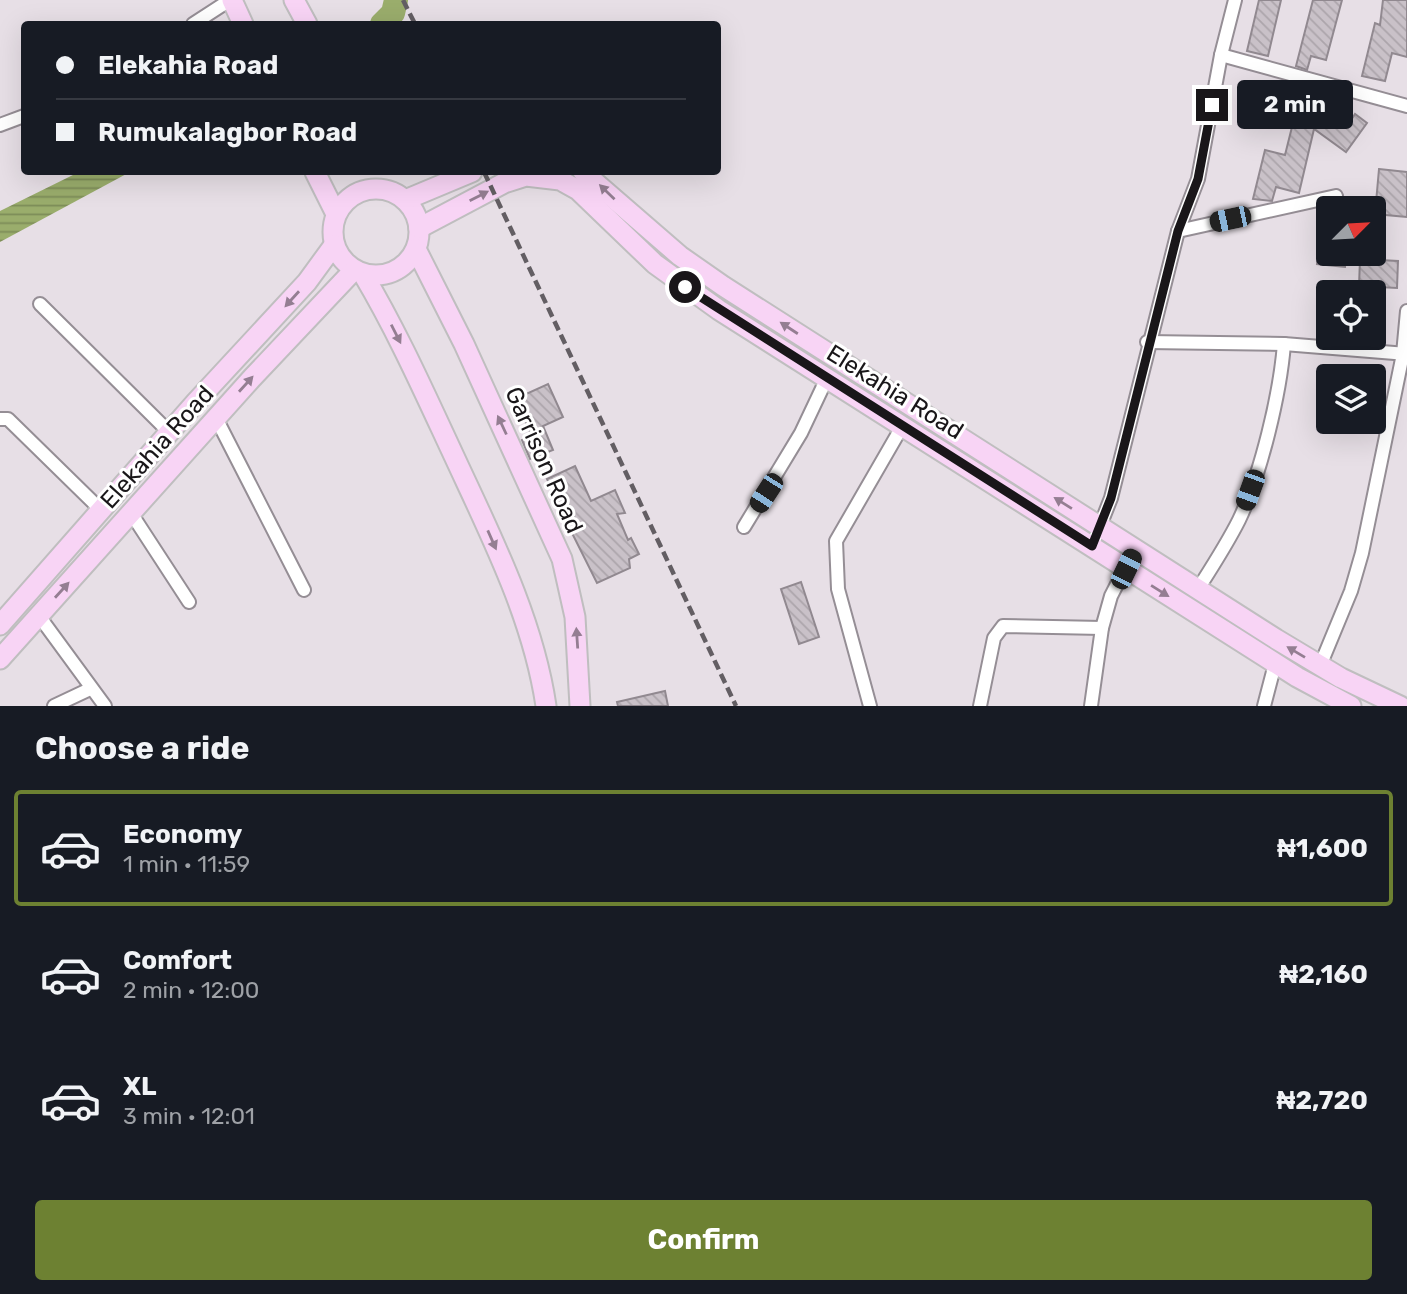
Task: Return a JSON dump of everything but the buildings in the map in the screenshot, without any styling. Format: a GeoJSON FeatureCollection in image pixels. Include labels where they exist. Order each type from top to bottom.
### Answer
{"type":"FeatureCollection","features":[{"type":"Feature","properties":{"kind":"main road"},"geometry":{"type":"LineString","coordinates":[[231,0],[242,21]]}},
{"type":"Feature","properties":{"kind":"main road"},"geometry":{"type":"LineString","coordinates":[[294,0],[305,21]]}},
{"type":"Feature","properties":{"kind":"main road"},"geometry":{"type":"LineString","coordinates":[[316,175],[336,214],[334,245],[345,263],[359,272],[374,276],[395,272],[411,258],[416,249],[419,228],[412,208],[383,181],[345,201],[336,214]]}},
{"type":"Feature","properties":{"kind":"main road"},"geometry":{"type":"LineString","coordinates":[[405,200],[465,175]]}},
{"type":"Feature","properties":{"kind":"main road","name":"Elekahia Road"},"geometry":{"type":"LineString","coordinates":[[586,175],[680,256],[723,286],[1320,666],[1400,706]]}},
{"type":"Feature","properties":{"kind":"main road","name":"Elekahia Road"},"geometry":{"type":"LineString","coordinates":[[419,228],[504,183],[526,176],[560,180],[578,190],[633,244],[675,279],[1275,664],[1351,706]]}},
{"type":"Feature","properties":{"kind":"main road","name":"Elekahia Road"},"geometry":{"type":"LineString","coordinates":[[0,625],[169,432],[298,292],[334,245]]}},
{"type":"Feature","properties":{"kind":"main road","name":"Garrison Road"},"geometry":{"type":"LineString","coordinates":[[416,249],[470,357],[562,559],[575,617],[580,706]]}},
{"type":"Feature","properties":{"kind":"main road"},"geometry":{"type":"LineString","coordinates":[[359,272],[410,361],[502,562],[539,667],[546,706]]}},
{"type":"Feature","properties":{"kind":"main road","name":"Elekahia Road"},"geometry":{"type":"LineString","coordinates":[[0,659],[216,418],[359,272]]}},
{"type":"Feature","properties":{"kind":"street"},"geometry":{"type":"LineString","coordinates":[[198,21],[231,0]]}},
{"type":"Feature","properties":{"kind":"street"},"geometry":{"type":"LineString","coordinates":[[1092,546],[1102,528],[1147,342],[1178,231],[1198,179],[1221,55],[1235,0]]}},
{"type":"Feature","properties":{"kind":"street"},"geometry":{"type":"LineString","coordinates":[[1221,55],[1407,106]]}},
{"type":"Feature","properties":{"kind":"street"},"geometry":{"type":"LineString","coordinates":[[0,125],[21,117]]}},
{"type":"Feature","properties":{"kind":"street"},"geometry":{"type":"LineString","coordinates":[[1178,231],[1316,200]]}},
{"type":"Feature","properties":{"kind":"street"},"geometry":{"type":"LineString","coordinates":[[40,304],[169,432]]}},
{"type":"Feature","properties":{"kind":"street"},"geometry":{"type":"LineString","coordinates":[[1320,666],[1351,591],[1362,553],[1405,354],[1407,310]]}},
{"type":"Feature","properties":{"kind":"street"},"geometry":{"type":"LineString","coordinates":[[1147,342],[1283,344],[1405,354]]}},
{"type":"Feature","properties":{"kind":"street"},"geometry":{"type":"LineString","coordinates":[[1198,589],[1239,519],[1250,490],[1281,380],[1283,344]]}},
{"type":"Feature","properties":{"kind":"street"},"geometry":{"type":"LineString","coordinates":[[744,527],[795,443],[827,378]]}},
{"type":"Feature","properties":{"kind":"street"},"geometry":{"type":"LineString","coordinates":[[216,418],[304,590]]}},
{"type":"Feature","properties":{"kind":"street"},"geometry":{"type":"LineString","coordinates":[[0,419],[8,419],[102,511]]}},
{"type":"Feature","properties":{"kind":"street"},"geometry":{"type":"LineString","coordinates":[[870,706],[838,589],[835,541],[904,425]]}},
{"type":"Feature","properties":{"kind":"street"},"geometry":{"type":"LineString","coordinates":[[131,513],[189,602]]}},
{"type":"Feature","properties":{"kind":"street"},"geometry":{"type":"LineString","coordinates":[[1091,706],[1102,628],[1111,596],[1135,550]]}},
{"type":"Feature","properties":{"kind":"street"},"geometry":{"type":"LineString","coordinates":[[39,616],[105,706]]}},
{"type":"Feature","properties":{"kind":"street"},"geometry":{"type":"LineString","coordinates":[[980,706],[994,638],[1003,626],[1102,628]]}},
{"type":"Feature","properties":{"kind":"street"},"geometry":{"type":"LineString","coordinates":[[1264,706],[1275,664]]}},
{"type":"Feature","properties":{"kind":"street"},"geometry":{"type":"LineString","coordinates":[[54,706],[90,689]]}},
{"type":"Feature","properties":{"kind":"shaded area"},"geometry":{"type":"Polygon","coordinates":[[[73,175],[124,175],[0,242],[0,211],[73,175]]]}},
{"type":"Feature","properties":{"kind":"waterway"},"geometry":{"type":"LineString","coordinates":[[385,21],[393,13],[396,0]]}},
{"type":"Feature","properties":{"kind":"railway"},"geometry":{"type":"LineString","coordinates":[[403,0],[414,21]]}},
{"type":"Feature","properties":{"kind":"railway"},"geometry":{"type":"LineString","coordinates":[[485,175],[736,706]]}},
{"type":"Feature","properties":{"kind":"route"},"geometry":{"type":"LineString","coordinates":[[685,287],[1092,546],[1102,528],[1111,498],[1147,342],[1178,231],[1198,179],[1212,105]]}}]}
